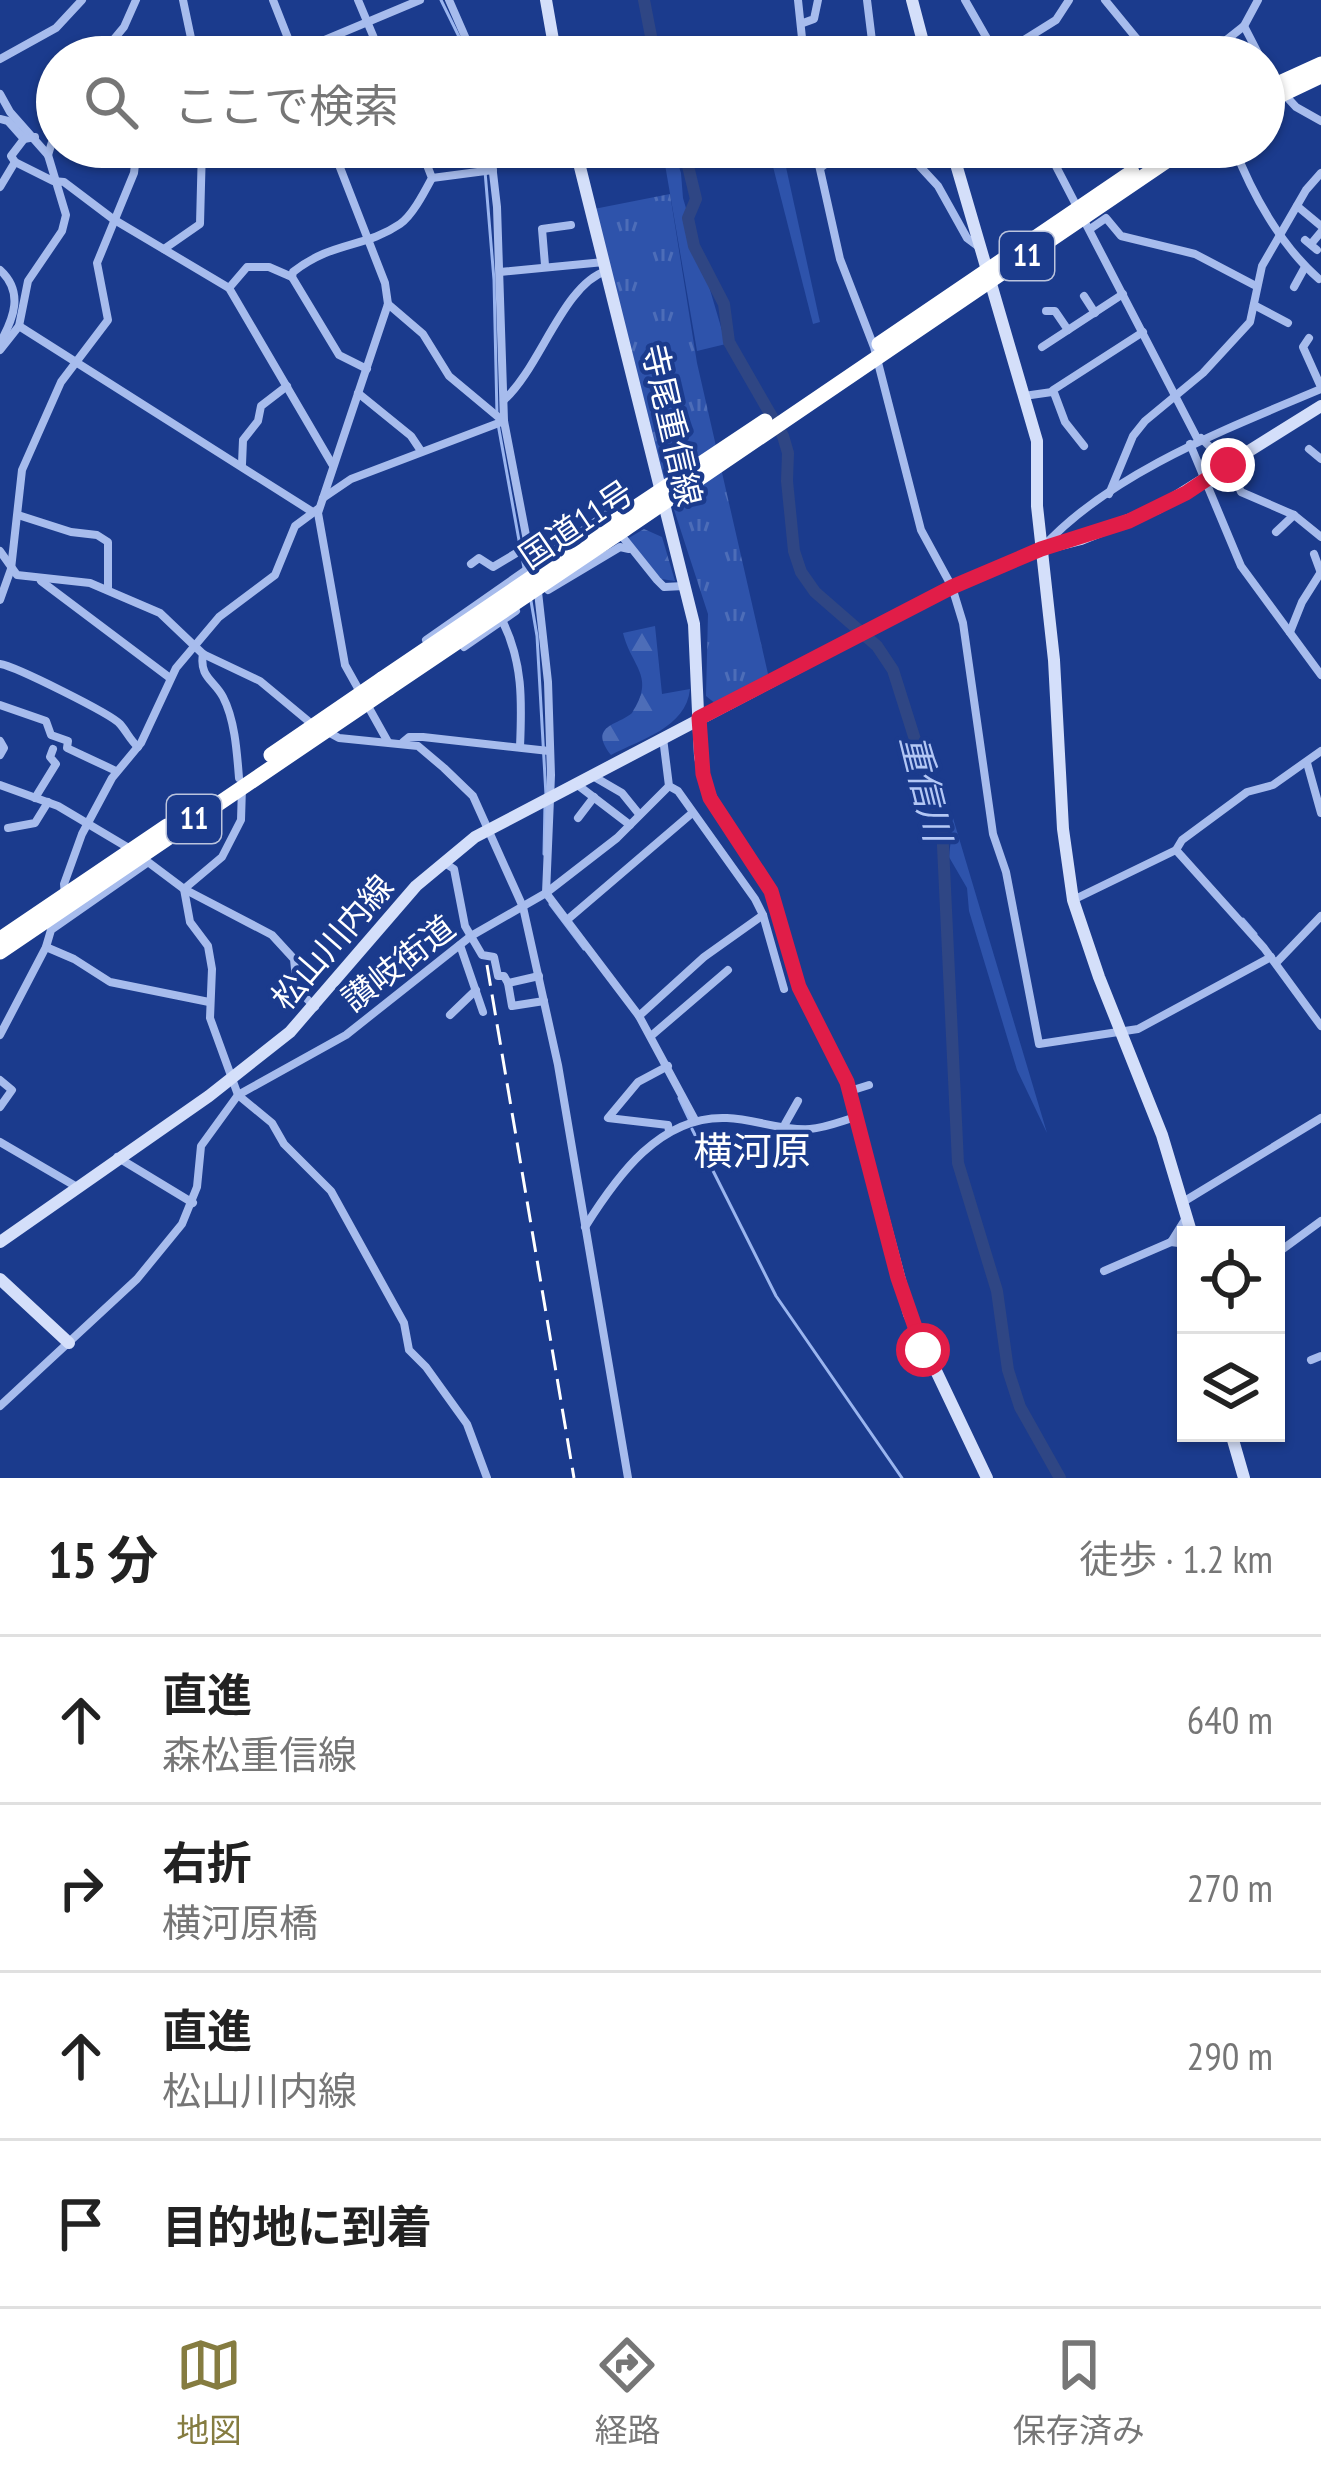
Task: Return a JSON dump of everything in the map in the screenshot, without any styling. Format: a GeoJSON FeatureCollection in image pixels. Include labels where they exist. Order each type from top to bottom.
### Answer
{"type":"FeatureCollection","features":[{"type":"Feature","properties":{"kind":"highway"},"geometry":{"type":"LineString","coordinates":[[1285,82],[1321,64]]}},
{"type":"Feature","properties":{"kind":"highway"},"geometry":{"type":"LineString","coordinates":[[1285,85],[1321,76]]}},
{"type":"Feature","properties":{"kind":"highway","name":"国道11号"},"geometry":{"type":"LineString","coordinates":[[1084,217],[1144,168]]}},
{"type":"Feature","properties":{"kind":"highway","name":"国道11号"},"geometry":{"type":"LineString","coordinates":[[0,952],[240,782],[667,492],[1156,168]]}},
{"type":"Feature","properties":{"kind":"highway","name":"国道11号"},"geometry":{"type":"LineString","coordinates":[[0,939],[65,895],[140,856]]}},
{"type":"Feature","properties":{"kind":"main road"},"geometry":{"type":"LineString","coordinates":[[546,0],[552,36]]}},
{"type":"Feature","properties":{"kind":"main road"},"geometry":{"type":"LineString","coordinates":[[912,0],[921,36]]}},
{"type":"Feature","properties":{"kind":"main road","name":"寺尾重信線"},"geometry":{"type":"LineString","coordinates":[[580,168],[667,492],[694,624],[703,774],[710,798],[771,891],[799,987],[850,1090],[909,1314],[986,1478]]}},
{"type":"Feature","properties":{"kind":"main road"},"geometry":{"type":"LineString","coordinates":[[957,168],[1037,441],[1041,549],[1073,900],[1190,1226]]}},
{"type":"Feature","properties":{"kind":"main road"},"geometry":{"type":"LineString","coordinates":[[952,587],[1041,549],[1129,521],[1321,407]]}},
{"type":"Feature","properties":{"kind":"main road","name":"松山川内線"},"geometry":{"type":"LineString","coordinates":[[0,1242],[213,1094],[290,1032],[389,915],[442,862],[488,830],[952,587]]}},
{"type":"Feature","properties":{"kind":"main road"},"geometry":{"type":"LineString","coordinates":[[0,1279],[69,1343]]}},
{"type":"Feature","properties":{"kind":"main road"},"geometry":{"type":"LineString","coordinates":[[1234,1442],[1244,1478]]}},
{"type":"Feature","properties":{"kind":"street"},"geometry":{"type":"LineString","coordinates":[[42,36],[56,28],[82,0]]}},
{"type":"Feature","properties":{"kind":"street"},"geometry":{"type":"LineString","coordinates":[[117,36],[136,0]]}},
{"type":"Feature","properties":{"kind":"street"},"geometry":{"type":"LineString","coordinates":[[183,0],[191,36]]}},
{"type":"Feature","properties":{"kind":"street"},"geometry":{"type":"LineString","coordinates":[[273,0],[285,36]]}},
{"type":"Feature","properties":{"kind":"street"},"geometry":{"type":"LineString","coordinates":[[358,0],[374,36]]}},
{"type":"Feature","properties":{"kind":"street"},"geometry":{"type":"LineString","coordinates":[[336,36],[420,0]]}},
{"type":"Feature","properties":{"kind":"street"},"geometry":{"type":"LineString","coordinates":[[448,0],[464,36]]}},
{"type":"Feature","properties":{"kind":"street"},"geometry":{"type":"LineString","coordinates":[[798,0],[803,36]]}},
{"type":"Feature","properties":{"kind":"street"},"geometry":{"type":"LineString","coordinates":[[803,23],[814,19],[818,0]]}},
{"type":"Feature","properties":{"kind":"street"},"geometry":{"type":"LineString","coordinates":[[867,0],[871,36]]}},
{"type":"Feature","properties":{"kind":"street"},"geometry":{"type":"LineString","coordinates":[[965,0],[985,36]]}},
{"type":"Feature","properties":{"kind":"street"},"geometry":{"type":"LineString","coordinates":[[1030,36],[1056,20],[1069,0]]}},
{"type":"Feature","properties":{"kind":"street"},"geometry":{"type":"LineString","coordinates":[[1105,0],[1135,36]]}},
{"type":"Feature","properties":{"kind":"street"},"geometry":{"type":"LineString","coordinates":[[1231,36],[1244,26],[1258,0]]}},
{"type":"Feature","properties":{"kind":"street"},"geometry":{"type":"LineString","coordinates":[[1244,26],[1249,36]]}},
{"type":"Feature","properties":{"kind":"street"},"geometry":{"type":"LineString","coordinates":[[0,59],[36,39]]}},
{"type":"Feature","properties":{"kind":"street"},"geometry":{"type":"LineString","coordinates":[[0,94],[30,138]]}},
{"type":"Feature","properties":{"kind":"street"},"geometry":{"type":"LineString","coordinates":[[1285,98],[1321,121]]}},
{"type":"Feature","properties":{"kind":"street"},"geometry":{"type":"LineString","coordinates":[[0,119],[36,144]]}},
{"type":"Feature","properties":{"kind":"street"},"geometry":{"type":"LineString","coordinates":[[30,138],[11,156],[15,162],[58,181],[230,288],[333,465]]}},
{"type":"Feature","properties":{"kind":"street"},"geometry":{"type":"LineString","coordinates":[[0,187],[15,162]]}},
{"type":"Feature","properties":{"kind":"street"},"geometry":{"type":"LineString","coordinates":[[0,346],[19,326],[28,281],[65,224],[53,168]]}},
{"type":"Feature","properties":{"kind":"street"},"geometry":{"type":"LineString","coordinates":[[0,600],[11,569],[22,470],[61,382],[109,320],[97,263],[135,168]]}},
{"type":"Feature","properties":{"kind":"street"},"geometry":{"type":"LineString","coordinates":[[164,249],[200,224],[201,168]]}},
{"type":"Feature","properties":{"kind":"street"},"geometry":{"type":"LineString","coordinates":[[340,168],[385,283],[388,304],[317,506],[345,665],[374,692],[389,697],[538,595],[620,547],[630,550]]}},
{"type":"Feature","properties":{"kind":"street"},"geometry":{"type":"LineString","coordinates":[[428,168],[432,178]]}},
{"type":"Feature","properties":{"kind":"street"},"geometry":{"type":"LineString","coordinates":[[820,168],[840,259],[921,530],[952,587],[969,651],[993,834],[1006,872],[1039,1044],[1122,1034],[1274,960],[1321,916]]}},
{"type":"Feature","properties":{"kind":"street"},"geometry":{"type":"LineString","coordinates":[[919,168],[938,186],[967,238],[980,248]]}},
{"type":"Feature","properties":{"kind":"street"},"geometry":{"type":"LineString","coordinates":[[1057,168],[1196,441],[1203,480],[1241,566],[1321,676]]}},
{"type":"Feature","properties":{"kind":"street"},"geometry":{"type":"LineString","coordinates":[[1243,168],[1255,194],[1318,279]]}},
{"type":"Feature","properties":{"kind":"street"},"geometry":{"type":"LineString","coordinates":[[432,178],[493,170],[504,421],[538,595],[548,682],[551,794],[545,894],[640,1016],[694,1120]]}},
{"type":"Feature","properties":{"kind":"street"},"geometry":{"type":"LineString","coordinates":[[1109,494],[1133,436],[1246,328],[1256,286],[1281,232],[1321,173]]}},
{"type":"Feature","properties":{"kind":"street"},"geometry":{"type":"LineString","coordinates":[[292,277],[325,250],[405,222],[432,178]]}},
{"type":"Feature","properties":{"kind":"street"},"geometry":{"type":"LineString","coordinates":[[1297,206],[1321,229],[1311,245]]}},
{"type":"Feature","properties":{"kind":"street"},"geometry":{"type":"LineString","coordinates":[[1084,217],[1106,218],[1121,236],[1195,254],[1256,286]]}},
{"type":"Feature","properties":{"kind":"street"},"geometry":{"type":"LineString","coordinates":[[545,266],[542,230],[571,225]]}},
{"type":"Feature","properties":{"kind":"street"},"geometry":{"type":"LineString","coordinates":[[500,272],[605,266]]}},
{"type":"Feature","properties":{"kind":"street"},"geometry":{"type":"LineString","coordinates":[[503,401],[530,372],[573,298],[605,266]]}},
{"type":"Feature","properties":{"kind":"street"},"geometry":{"type":"LineString","coordinates":[[230,288],[247,267],[269,267],[292,277],[339,355],[367,368]]}},
{"type":"Feature","properties":{"kind":"street"},"geometry":{"type":"LineString","coordinates":[[1294,287],[1305,267]]}},
{"type":"Feature","properties":{"kind":"street"},"geometry":{"type":"LineString","coordinates":[[0,270],[13,286],[16,299],[0,346]]}},
{"type":"Feature","properties":{"kind":"street"},"geometry":{"type":"LineString","coordinates":[[1042,346],[1123,294]]}},
{"type":"Feature","properties":{"kind":"street"},"geometry":{"type":"LineString","coordinates":[[1084,296],[1095,313]]}},
{"type":"Feature","properties":{"kind":"street"},"geometry":{"type":"LineString","coordinates":[[388,304],[423,334],[449,376],[504,421]]}},
{"type":"Feature","properties":{"kind":"street"},"geometry":{"type":"LineString","coordinates":[[1254,305],[1281,322]]}},
{"type":"Feature","properties":{"kind":"street"},"geometry":{"type":"LineString","coordinates":[[1046,310],[1055,311],[1068,330]]}},
{"type":"Feature","properties":{"kind":"street"},"geometry":{"type":"LineString","coordinates":[[19,326],[317,506]]}},
{"type":"Feature","properties":{"kind":"street"},"geometry":{"type":"LineString","coordinates":[[1024,396],[1053,392],[1142,332]]}},
{"type":"Feature","properties":{"kind":"street"},"geometry":{"type":"LineString","coordinates":[[1041,549],[1109,494],[1196,441],[1321,388],[1303,347],[1309,338]]}},
{"type":"Feature","properties":{"kind":"street"},"geometry":{"type":"LineString","coordinates":[[242,464],[243,440],[258,421],[261,406],[286,386]]}},
{"type":"Feature","properties":{"kind":"street"},"geometry":{"type":"LineString","coordinates":[[1053,392],[1065,422],[1084,446]]}},
{"type":"Feature","properties":{"kind":"street"},"geometry":{"type":"LineString","coordinates":[[358,393],[411,436],[421,451]]}},
{"type":"Feature","properties":{"kind":"street"},"geometry":{"type":"LineString","coordinates":[[65,895],[64,884],[88,823],[116,772],[138,747],[170,678],[219,617],[275,575],[295,526],[351,479],[504,421]]}},
{"type":"Feature","properties":{"kind":"street"},"geometry":{"type":"LineString","coordinates":[[1196,441],[1228,465],[1241,492],[1294,515],[1321,538]]}},
{"type":"Feature","properties":{"kind":"street"},"geometry":{"type":"LineString","coordinates":[[1309,448],[1321,459]]}},
{"type":"Feature","properties":{"kind":"street"},"geometry":{"type":"LineString","coordinates":[[388,742],[374,676],[605,514],[664,587],[686,586]]}},
{"type":"Feature","properties":{"kind":"street"},"geometry":{"type":"LineString","coordinates":[[18,515],[108,542],[108,590]]}},
{"type":"Feature","properties":{"kind":"street"},"geometry":{"type":"LineString","coordinates":[[1276,532],[1294,515]]}},
{"type":"Feature","properties":{"kind":"street"},"geometry":{"type":"LineString","coordinates":[[471,564],[479,558],[493,567],[528,546]]}},
{"type":"Feature","properties":{"kind":"street"},"geometry":{"type":"LineString","coordinates":[[0,551],[17,574],[89,583],[160,613],[202,654],[260,681],[338,738],[418,746],[472,796],[523,907],[539,976],[628,1478]]}},
{"type":"Feature","properties":{"kind":"street"},"geometry":{"type":"LineString","coordinates":[[1290,634],[1321,572],[1314,554]]}},
{"type":"Feature","properties":{"kind":"street"},"geometry":{"type":"LineString","coordinates":[[40,580],[170,678]]}},
{"type":"Feature","properties":{"kind":"street"},"geometry":{"type":"LineString","coordinates":[[490,596],[512,639],[523,684],[520,747]]}},
{"type":"Feature","properties":{"kind":"street"},"geometry":{"type":"LineString","coordinates":[[184,889],[222,857],[241,820],[237,753],[223,695],[208,682],[202,654]]}},
{"type":"Feature","properties":{"kind":"street"},"geometry":{"type":"LineString","coordinates":[[0,664],[35,674],[118,722],[138,747]]}},
{"type":"Feature","properties":{"kind":"street"},"geometry":{"type":"LineString","coordinates":[[0,705],[46,721],[48,731],[68,741],[67,748],[116,772]]}},
{"type":"Feature","properties":{"kind":"street"},"geometry":{"type":"LineString","coordinates":[[663,736],[669,786],[678,790],[764,915],[784,989]]}},
{"type":"Feature","properties":{"kind":"street"},"geometry":{"type":"LineString","coordinates":[[402,743],[423,737],[549,751]]}},
{"type":"Feature","properties":{"kind":"street"},"geometry":{"type":"LineString","coordinates":[[0,741],[4,748],[0,755]]}},
{"type":"Feature","properties":{"kind":"street"},"geometry":{"type":"LineString","coordinates":[[34,798],[56,764],[50,757],[53,749]]}},
{"type":"Feature","properties":{"kind":"street"},"geometry":{"type":"LineString","coordinates":[[1073,900],[1176,850],[1182,840],[1247,792],[1273,785],[1321,752]]}},
{"type":"Feature","properties":{"kind":"street"},"geometry":{"type":"LineString","coordinates":[[1307,763],[1321,813]]}},
{"type":"Feature","properties":{"kind":"street"},"geometry":{"type":"LineString","coordinates":[[590,774],[622,793],[639,814]]}},
{"type":"Feature","properties":{"kind":"street"},"geometry":{"type":"LineString","coordinates":[[574,782],[630,825]]}},
{"type":"Feature","properties":{"kind":"street"},"geometry":{"type":"LineString","coordinates":[[0,785],[88,823],[184,889],[272,934],[294,959],[297,989],[314,1007]]}},
{"type":"Feature","properties":{"kind":"street","name":"讃岐街道"},"geometry":{"type":"LineString","coordinates":[[0,1406],[137,1280],[182,1224],[193,1203],[201,1146],[238,1095],[346,1035],[471,936],[545,894],[630,825],[669,786]]}},
{"type":"Feature","properties":{"kind":"street"},"geometry":{"type":"LineString","coordinates":[[578,818],[594,797]]}},
{"type":"Feature","properties":{"kind":"street"},"geometry":{"type":"LineString","coordinates":[[8,828],[35,823],[48,802]]}},
{"type":"Feature","properties":{"kind":"street"},"geometry":{"type":"LineString","coordinates":[[567,920],[691,814]]}},
{"type":"Feature","properties":{"kind":"street"},"geometry":{"type":"LineString","coordinates":[[1176,850],[1274,960],[1321,1026]]}},
{"type":"Feature","properties":{"kind":"street"},"geometry":{"type":"LineString","coordinates":[[0,1035],[51,930],[140,856]]}},
{"type":"Feature","properties":{"kind":"street"},"geometry":{"type":"LineString","coordinates":[[442,862],[454,869],[465,926],[482,955]]}},
{"type":"Feature","properties":{"kind":"street"},"geometry":{"type":"LineString","coordinates":[[184,889],[190,922],[208,946],[209,1002],[221,1056],[238,1095],[272,1124],[284,1144],[331,1191],[404,1323],[409,1350],[467,1424],[487,1478]]}},
{"type":"Feature","properties":{"kind":"street"},"geometry":{"type":"LineString","coordinates":[[640,1016],[704,957],[764,915]]}},
{"type":"Feature","properties":{"kind":"street"},"geometry":{"type":"LineString","coordinates":[[460,945],[483,1012]]}},
{"type":"Feature","properties":{"kind":"street"},"geometry":{"type":"LineString","coordinates":[[46,947],[110,982],[209,1002]]}},
{"type":"Feature","properties":{"kind":"street"},"geometry":{"type":"LineString","coordinates":[[468,960],[494,957],[497,976],[504,976],[508,983],[512,1006],[544,1001]]}},
{"type":"Feature","properties":{"kind":"street"},"geometry":{"type":"LineString","coordinates":[[651,1036],[728,970]]}},
{"type":"Feature","properties":{"kind":"street"},"geometry":{"type":"LineString","coordinates":[[508,983],[539,976]]}},
{"type":"Feature","properties":{"kind":"street"},"geometry":{"type":"LineString","coordinates":[[450,1015],[476,990]]}},
{"type":"Feature","properties":{"kind":"street"},"geometry":{"type":"LineString","coordinates":[[665,1067],[638,1082],[608,1118],[668,1125],[669,1131]]}},
{"type":"Feature","properties":{"kind":"street"},"geometry":{"type":"LineString","coordinates":[[0,1080],[12,1090],[0,1107]]}},
{"type":"Feature","properties":{"kind":"street"},"geometry":{"type":"LineString","coordinates":[[850,1090],[869,1085]]}},
{"type":"Feature","properties":{"kind":"street"},"geometry":{"type":"LineString","coordinates":[[213,1094],[227,1107]]}},
{"type":"Feature","properties":{"kind":"street"},"geometry":{"type":"LineString","coordinates":[[213,1094],[219,1117]]}},
{"type":"Feature","properties":{"kind":"street"},"geometry":{"type":"LineString","coordinates":[[784,1126],[798,1101]]}},
{"type":"Feature","properties":{"kind":"street"},"geometry":{"type":"LineString","coordinates":[[585,1227],[621,1177],[669,1131],[694,1120],[722,1118],[813,1129],[857,1116]]}},
{"type":"Feature","properties":{"kind":"street"},"geometry":{"type":"LineString","coordinates":[[1183,1202],[1321,1118]]}},
{"type":"Feature","properties":{"kind":"street"},"geometry":{"type":"LineString","coordinates":[[0,1142],[77,1186]]}},
{"type":"Feature","properties":{"kind":"street"},"geometry":{"type":"LineString","coordinates":[[117,1157],[193,1203]]}},
{"type":"Feature","properties":{"kind":"street"},"geometry":{"type":"LineString","coordinates":[[1171,1243],[1187,1217]]}},
{"type":"Feature","properties":{"kind":"street"},"geometry":{"type":"LineString","coordinates":[[1285,1248],[1321,1222]]}},
{"type":"Feature","properties":{"kind":"street"},"geometry":{"type":"LineString","coordinates":[[1104,1271],[1177,1243]]}},
{"type":"Feature","properties":{"kind":"green space"},"geometry":{"type":"Polygon","coordinates":[[[666,168],[679,168],[683,198],[726,344],[697,351],[666,168]]]}},
{"type":"Feature","properties":{"kind":"green space"},"geometry":{"type":"Polygon","coordinates":[[[773,168],[786,168],[820,322],[813,324],[773,168]]]}},
{"type":"Feature","properties":{"kind":"green space"},"geometry":{"type":"Polygon","coordinates":[[[670,194],[697,363],[768,674],[716,704],[706,696],[708,614],[653,445],[594,209],[670,194]]]}},
{"type":"Feature","properties":{"kind":"green space"},"geometry":{"type":"Polygon","coordinates":[[[644,529],[662,537],[675,581],[661,579],[627,539],[644,529]]]}},
{"type":"Feature","properties":{"kind":"green space"},"geometry":{"type":"Polygon","coordinates":[[[655,626],[662,694],[690,689],[687,702],[660,731],[611,755],[602,738],[604,732],[632,713],[642,690],[640,672],[623,633],[655,626]]]}},
{"type":"Feature","properties":{"kind":"green space"},"geometry":{"type":"Polygon","coordinates":[[[953,818],[1047,1133],[1017,1070],[969,911],[967,888],[949,857],[953,818]]]}},
{"type":"Feature","properties":{"kind":"waterway"},"geometry":{"type":"LineString","coordinates":[[441,0],[459,36]]}},
{"type":"Feature","properties":{"kind":"waterway","name":"重信川"},"geometry":{"type":"LineString","coordinates":[[644,0],[651,36]]}},
{"type":"Feature","properties":{"kind":"waterway"},"geometry":{"type":"LineString","coordinates":[[485,168],[494,280],[497,415]]}},
{"type":"Feature","properties":{"kind":"waterway","name":"重信川"},"geometry":{"type":"LineString","coordinates":[[688,168],[696,199],[688,218],[694,246],[724,304],[729,342],[788,453],[794,551],[801,572],[815,592],[877,646],[893,670],[942,825],[958,1163],[997,1291],[1008,1370],[1020,1407],[1060,1478]]}},
{"type":"Feature","properties":{"kind":"waterway"},"geometry":{"type":"LineString","coordinates":[[498,424],[524,568]]}},
{"type":"Feature","properties":{"kind":"waterway"},"geometry":{"type":"LineString","coordinates":[[531,601],[546,795]]}},
{"type":"Feature","properties":{"kind":"waterway"},"geometry":{"type":"LineString","coordinates":[[544,854],[545,804]]}},
{"type":"Feature","properties":{"kind":"waterway"},"geometry":{"type":"LineString","coordinates":[[550,904],[584,949]]}},
{"type":"Feature","properties":{"kind":"waterway"},"geometry":{"type":"LineString","coordinates":[[1243,919],[1256,934]]}},
{"type":"Feature","properties":{"kind":"waterway"},"geometry":{"type":"LineString","coordinates":[[679,1098],[689,1119]]}},
{"type":"Feature","properties":{"kind":"waterway"},"geometry":{"type":"LineString","coordinates":[[692,1129],[776,1296],[902,1478]]}},
{"type":"Feature","properties":{"kind":"railway"},"geometry":{"type":"LineString","coordinates":[[487,965],[574,1478]]}},
{"type":"Feature","properties":{"kind":"district","name":"横河原"},"geometry":{"type":"Point","coordinates":[752,1151]}},
{"type":"Feature","properties":{"kind":"route"},"geometry":{"type":"LineString","coordinates":[[923,1350],[898,1278],[847,1082],[799,987],[771,891],[710,798],[700,756],[699,718],[952,587],[1041,549],[1129,521],[1186,493],[1228,465]]}}]}
